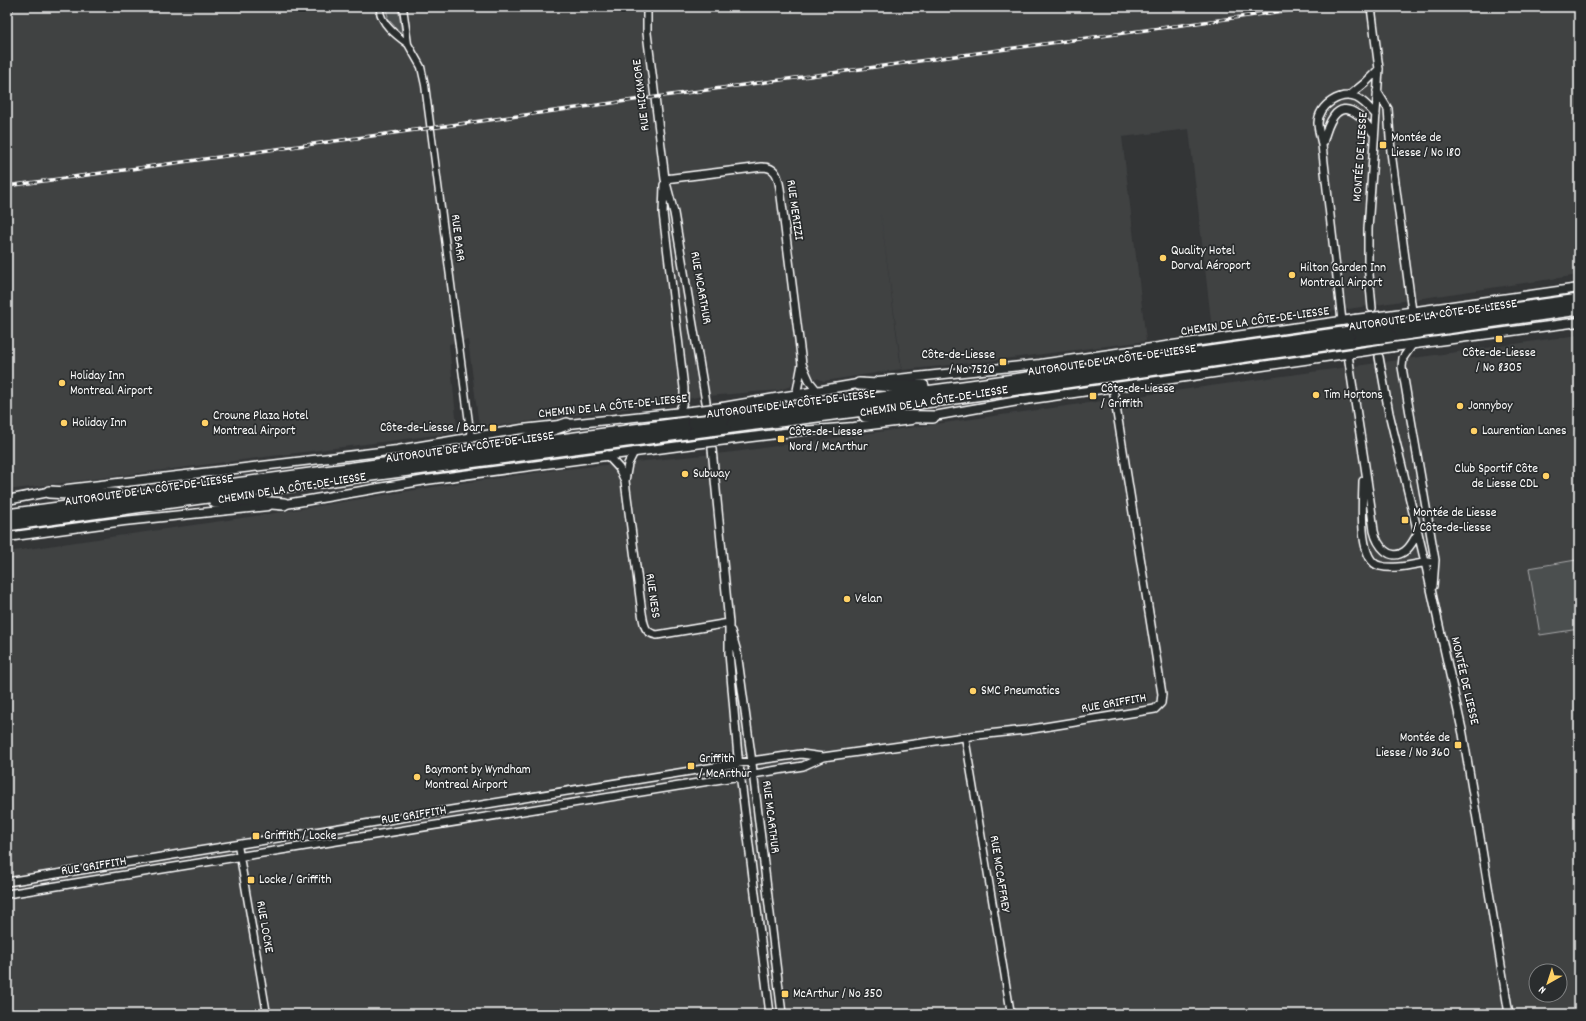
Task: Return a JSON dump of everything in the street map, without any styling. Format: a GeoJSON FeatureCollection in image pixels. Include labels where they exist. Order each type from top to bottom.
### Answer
{"type":"FeatureCollection","features":[{"type":"Feature","properties":{"kind":"highway","name":"AUTOROUTE DE LA CÔTE-DE-LIESSE"},"geometry":{"type":"LineString","coordinates":[[724,423],[816,416],[948,399],[1358,336],[1389,326],[1579,300]]}},
{"type":"Feature","properties":{"kind":"highway","name":"AUTOROUTE DE LA CÔTE-DE-LIESSE"},"geometry":{"type":"LineString","coordinates":[[1389,326],[1579,309]]}},
{"type":"Feature","properties":{"kind":"highway","name":"AUTOROUTE DE LA CÔTE-DE-LIESSE"},"geometry":{"type":"LineString","coordinates":[[7,525],[724,423],[978,385],[1358,336]]}},
{"type":"Feature","properties":{"kind":"highway"},"geometry":{"type":"LineString","coordinates":[[859,384],[898,386],[978,385]]}},
{"type":"Feature","properties":{"kind":"highway"},"geometry":{"type":"LineString","coordinates":[[816,416],[933,417]]}},
{"type":"Feature","properties":{"kind":"highway"},"geometry":{"type":"LineString","coordinates":[[497,449],[567,424]]}},
{"type":"Feature","properties":{"kind":"highway","name":"AUTOROUTE DE LA CÔTE-DE-LIESSE"},"geometry":{"type":"LineString","coordinates":[[7,515],[167,492],[497,449],[693,427]]}},
{"type":"Feature","properties":{"kind":"highway"},"geometry":{"type":"LineString","coordinates":[[49,492],[87,494],[167,492]]}},
{"type":"Feature","properties":{"kind":"highway"},"geometry":{"type":"LineString","coordinates":[[160,503],[246,501],[284,504]]}},
{"type":"Feature","properties":{"kind":"main road","name":"CHEMIN DE LA CÔTE-DE-LIESSE"},"geometry":{"type":"LineString","coordinates":[[7,500],[49,492],[121,482],[227,471],[397,450],[567,424],[722,407],[796,396],[859,384],[1040,364],[1355,319],[1389,326],[1412,311],[1579,288]]}},
{"type":"Feature","properties":{"kind":"main road","name":"CHEMIN DE LA CÔTE-DE-LIESSE"},"geometry":{"type":"LineString","coordinates":[[7,537],[117,522],[284,504],[426,480],[608,455],[801,431],[884,424],[933,417],[1013,402],[1392,347],[1579,322]]}},
{"type":"Feature","properties":{"kind":"street"},"geometry":{"type":"LineString","coordinates":[[7,12],[10,7]]}},
{"type":"Feature","properties":{"kind":"street","name":"RUE BARR"},"geometry":{"type":"LineString","coordinates":[[380,7],[381,15],[385,22],[408,44]]}},
{"type":"Feature","properties":{"kind":"street","name":"RUE BARR"},"geometry":{"type":"LineString","coordinates":[[403,7],[408,44],[421,67],[426,85],[471,438]]}},
{"type":"Feature","properties":{"kind":"street","name":"RUE HICKMORE"},"geometry":{"type":"LineString","coordinates":[[647,7],[647,33],[665,179]]}},
{"type":"Feature","properties":{"kind":"street","name":"MONTÉE DE LIESSE"},"geometry":{"type":"LineString","coordinates":[[1371,7],[1379,69],[1368,252],[1372,308]]}},
{"type":"Feature","properties":{"kind":"street"},"geometry":{"type":"LineString","coordinates":[[1349,96],[1379,69]]}},
{"type":"Feature","properties":{"kind":"street"},"geometry":{"type":"LineString","coordinates":[[1377,91],[1387,106],[1391,152],[1412,311]]}},
{"type":"Feature","properties":{"kind":"street"},"geometry":{"type":"LineString","coordinates":[[1342,321],[1322,145],[1318,127],[1321,112],[1327,105],[1340,97],[1349,96],[1361,100],[1376,116]]}},
{"type":"Feature","properties":{"kind":"street"},"geometry":{"type":"LineString","coordinates":[[1322,145],[1328,124],[1340,111],[1348,110],[1356,113],[1374,134]]}},
{"type":"Feature","properties":{"kind":"street","name":"RUE MERIZZI"},"geometry":{"type":"LineString","coordinates":[[665,179],[762,167],[770,167],[775,171],[779,179],[802,364],[810,382],[818,392]]}},
{"type":"Feature","properties":{"kind":"street"},"geometry":{"type":"LineString","coordinates":[[665,179],[662,213],[684,388],[684,400],[679,412]]}},
{"type":"Feature","properties":{"kind":"street","name":"RUE MCARTHUR"},"geometry":{"type":"LineString","coordinates":[[665,179],[674,213],[706,402]]}},
{"type":"Feature","properties":{"kind":"street"},"geometry":{"type":"LineString","coordinates":[[1412,345],[1403,358],[1402,367],[1435,560],[1432,595]]}},
{"type":"Feature","properties":{"kind":"street"},"geometry":{"type":"LineString","coordinates":[[1348,354],[1374,531],[1380,547],[1388,553],[1402,553],[1409,547],[1418,533]]}},
{"type":"Feature","properties":{"kind":"street","name":"MONTÉE DE LIESSE"},"geometry":{"type":"LineString","coordinates":[[1379,357],[1389,413],[1425,562],[1467,753],[1509,1014]]}},
{"type":"Feature","properties":{"kind":"street","name":"RUE MERIZZI"},"geometry":{"type":"LineString","coordinates":[[796,396],[802,364]]}},
{"type":"Feature","properties":{"kind":"street","name":"RUE GRIFFITH"},"geometry":{"type":"LineString","coordinates":[[7,882],[752,761],[801,754],[823,757],[1026,730],[1150,711],[1157,708],[1161,703],[1162,694],[1113,388]]}},
{"type":"Feature","properties":{"kind":"street","name":"RUE MCARTHUR"},"geometry":{"type":"LineString","coordinates":[[712,449],[729,623],[729,653],[739,763],[770,1014]]}},
{"type":"Feature","properties":{"kind":"street","name":"RUE NESS"},"geometry":{"type":"LineString","coordinates":[[634,452],[628,464],[625,481],[642,613],[646,629],[650,634],[657,635],[729,623]]}},
{"type":"Feature","properties":{"kind":"street","name":"RUE NESS"},"geometry":{"type":"LineString","coordinates":[[608,455],[619,468],[625,481]]}},
{"type":"Feature","properties":{"kind":"street"},"geometry":{"type":"LineString","coordinates":[[1363,459],[1362,518],[1366,549],[1370,560],[1376,565],[1385,567],[1435,560]]}},
{"type":"Feature","properties":{"kind":"street","name":"RUE MCARTHUR"},"geometry":{"type":"LineString","coordinates":[[729,623],[737,652],[752,761],[782,1014]]}},
{"type":"Feature","properties":{"kind":"street","name":"RUE MCCAFFREY"},"geometry":{"type":"LineString","coordinates":[[965,737],[1011,1014]]}},
{"type":"Feature","properties":{"kind":"street","name":"RUE GRIFFITH"},"geometry":{"type":"LineString","coordinates":[[7,894],[803,766],[823,757]]}},
{"type":"Feature","properties":{"kind":"street"},"geometry":{"type":"LineString","coordinates":[[403,818],[405,829]]}},
{"type":"Feature","properties":{"kind":"street"},"geometry":{"type":"LineString","coordinates":[[352,826],[354,838]]}},
{"type":"Feature","properties":{"kind":"street","name":"RUE LOCKE"},"geometry":{"type":"LineString","coordinates":[[238,845],[267,1014]]}},
{"type":"Feature","properties":{"kind":"shaded area"},"geometry":{"type":"Polygon","coordinates":[[[7,7],[1579,7],[1579,275],[1212,329],[1189,129],[1122,137],[1146,341],[988,361],[902,370],[880,210],[901,369],[824,381],[817,378],[793,382],[791,386],[779,390],[696,397],[676,402],[486,427],[480,424],[478,418],[468,340],[449,344],[457,428],[451,433],[7,490],[7,7]]]}},
{"type":"Feature","properties":{"kind":"shaded area"},"geometry":{"type":"Polygon","coordinates":[[[388,7],[398,7],[402,32],[400,32],[387,18],[388,16],[386,10],[388,7]]]}},
{"type":"Feature","properties":{"kind":"shaded area"},"geometry":{"type":"Polygon","coordinates":[[[1579,335],[1579,1014],[7,1014],[7,552],[269,514],[440,486],[556,470],[734,452],[1579,335]]]}},
{"type":"Feature","properties":{"kind":"shaded area"},"geometry":{"type":"Polygon","coordinates":[[[1576,560],[1579,576],[1579,629],[1540,635],[1529,568],[1576,560]]]}},
{"type":"Feature","properties":{"kind":"shaded area"},"geometry":{"type":"Polygon","coordinates":[[[736,689],[738,689],[747,753],[744,756],[742,754],[736,689]]]}},
{"type":"Feature","properties":{"kind":"tunnel"},"geometry":{"type":"LineString","coordinates":[[1372,308],[1379,357]]}},
{"type":"Feature","properties":{"kind":"tunnel"},"geometry":{"type":"LineString","coordinates":[[706,404],[712,447]]}},
{"type":"Feature","properties":{"kind":"railway"},"geometry":{"type":"LineString","coordinates":[[7,186],[1313,7]]}},
{"type":"Feature","properties":{"kind":"place","name":"Montée de Liesse / No 180"},"geometry":{"type":"Point","coordinates":[1383,145]}},
{"type":"Feature","properties":{"kind":"place","name":"Quality Hotel Dorval Aéroport"},"geometry":{"type":"Point","coordinates":[1163,258]}},
{"type":"Feature","properties":{"kind":"place","name":"Hilton Garden Inn Montreal Airport"},"geometry":{"type":"Point","coordinates":[1292,275]}},
{"type":"Feature","properties":{"kind":"place","name":"Côte-de-Liesse / No 8305"},"geometry":{"type":"Point","coordinates":[1499,339]}},
{"type":"Feature","properties":{"kind":"place","name":"Côte-de-Liesse / No 7520"},"geometry":{"type":"Point","coordinates":[1003,362]}},
{"type":"Feature","properties":{"kind":"place","name":"Holiday Inn Montreal Airport"},"geometry":{"type":"Point","coordinates":[62,383]}},
{"type":"Feature","properties":{"kind":"place","name":"Tim Hortons"},"geometry":{"type":"Point","coordinates":[1316,395]}},
{"type":"Feature","properties":{"kind":"place","name":"Côte-de-Liesse / Griffith"},"geometry":{"type":"Point","coordinates":[1093,396]}},
{"type":"Feature","properties":{"kind":"place","name":"Jonnyboy"},"geometry":{"type":"Point","coordinates":[1460,406]}},
{"type":"Feature","properties":{"kind":"place","name":"Holiday Inn"},"geometry":{"type":"Point","coordinates":[64,423]}},
{"type":"Feature","properties":{"kind":"place","name":"Crowne Plaza Hotel Montreal Airport"},"geometry":{"type":"Point","coordinates":[205,423]}},
{"type":"Feature","properties":{"kind":"place","name":"Côte-de-Liesse / Barr"},"geometry":{"type":"Point","coordinates":[493,428]}},
{"type":"Feature","properties":{"kind":"place","name":"Laurentian Lanes"},"geometry":{"type":"Point","coordinates":[1474,431]}},
{"type":"Feature","properties":{"kind":"place","name":"Côte-de-Liesse Nord / McArthur"},"geometry":{"type":"Point","coordinates":[781,439]}},
{"type":"Feature","properties":{"kind":"place","name":"Subway"},"geometry":{"type":"Point","coordinates":[685,474]}},
{"type":"Feature","properties":{"kind":"place","name":"Club Sportif Côte de Liesse CDL"},"geometry":{"type":"Point","coordinates":[1546,476]}},
{"type":"Feature","properties":{"kind":"place","name":"Montée de Liesse / Côte-de-liesse"},"geometry":{"type":"Point","coordinates":[1405,520]}},
{"type":"Feature","properties":{"kind":"place","name":"Velan"},"geometry":{"type":"Point","coordinates":[847,599]}},
{"type":"Feature","properties":{"kind":"place","name":"SMC Pneumatics"},"geometry":{"type":"Point","coordinates":[973,691]}},
{"type":"Feature","properties":{"kind":"place","name":"Montée de Liesse / No 360"},"geometry":{"type":"Point","coordinates":[1458,745]}},
{"type":"Feature","properties":{"kind":"place","name":"Griffith / McArthur"},"geometry":{"type":"Point","coordinates":[691,766]}},
{"type":"Feature","properties":{"kind":"place","name":"Baymont by Wyndham Montreal Airport"},"geometry":{"type":"Point","coordinates":[417,777]}},
{"type":"Feature","properties":{"kind":"place","name":"Griffith / Locke"},"geometry":{"type":"Point","coordinates":[256,836]}},
{"type":"Feature","properties":{"kind":"place","name":"Locke / Griffith"},"geometry":{"type":"Point","coordinates":[251,880]}},
{"type":"Feature","properties":{"kind":"place","name":"McArthur / No 350"},"geometry":{"type":"Point","coordinates":[785,994]}}]}
